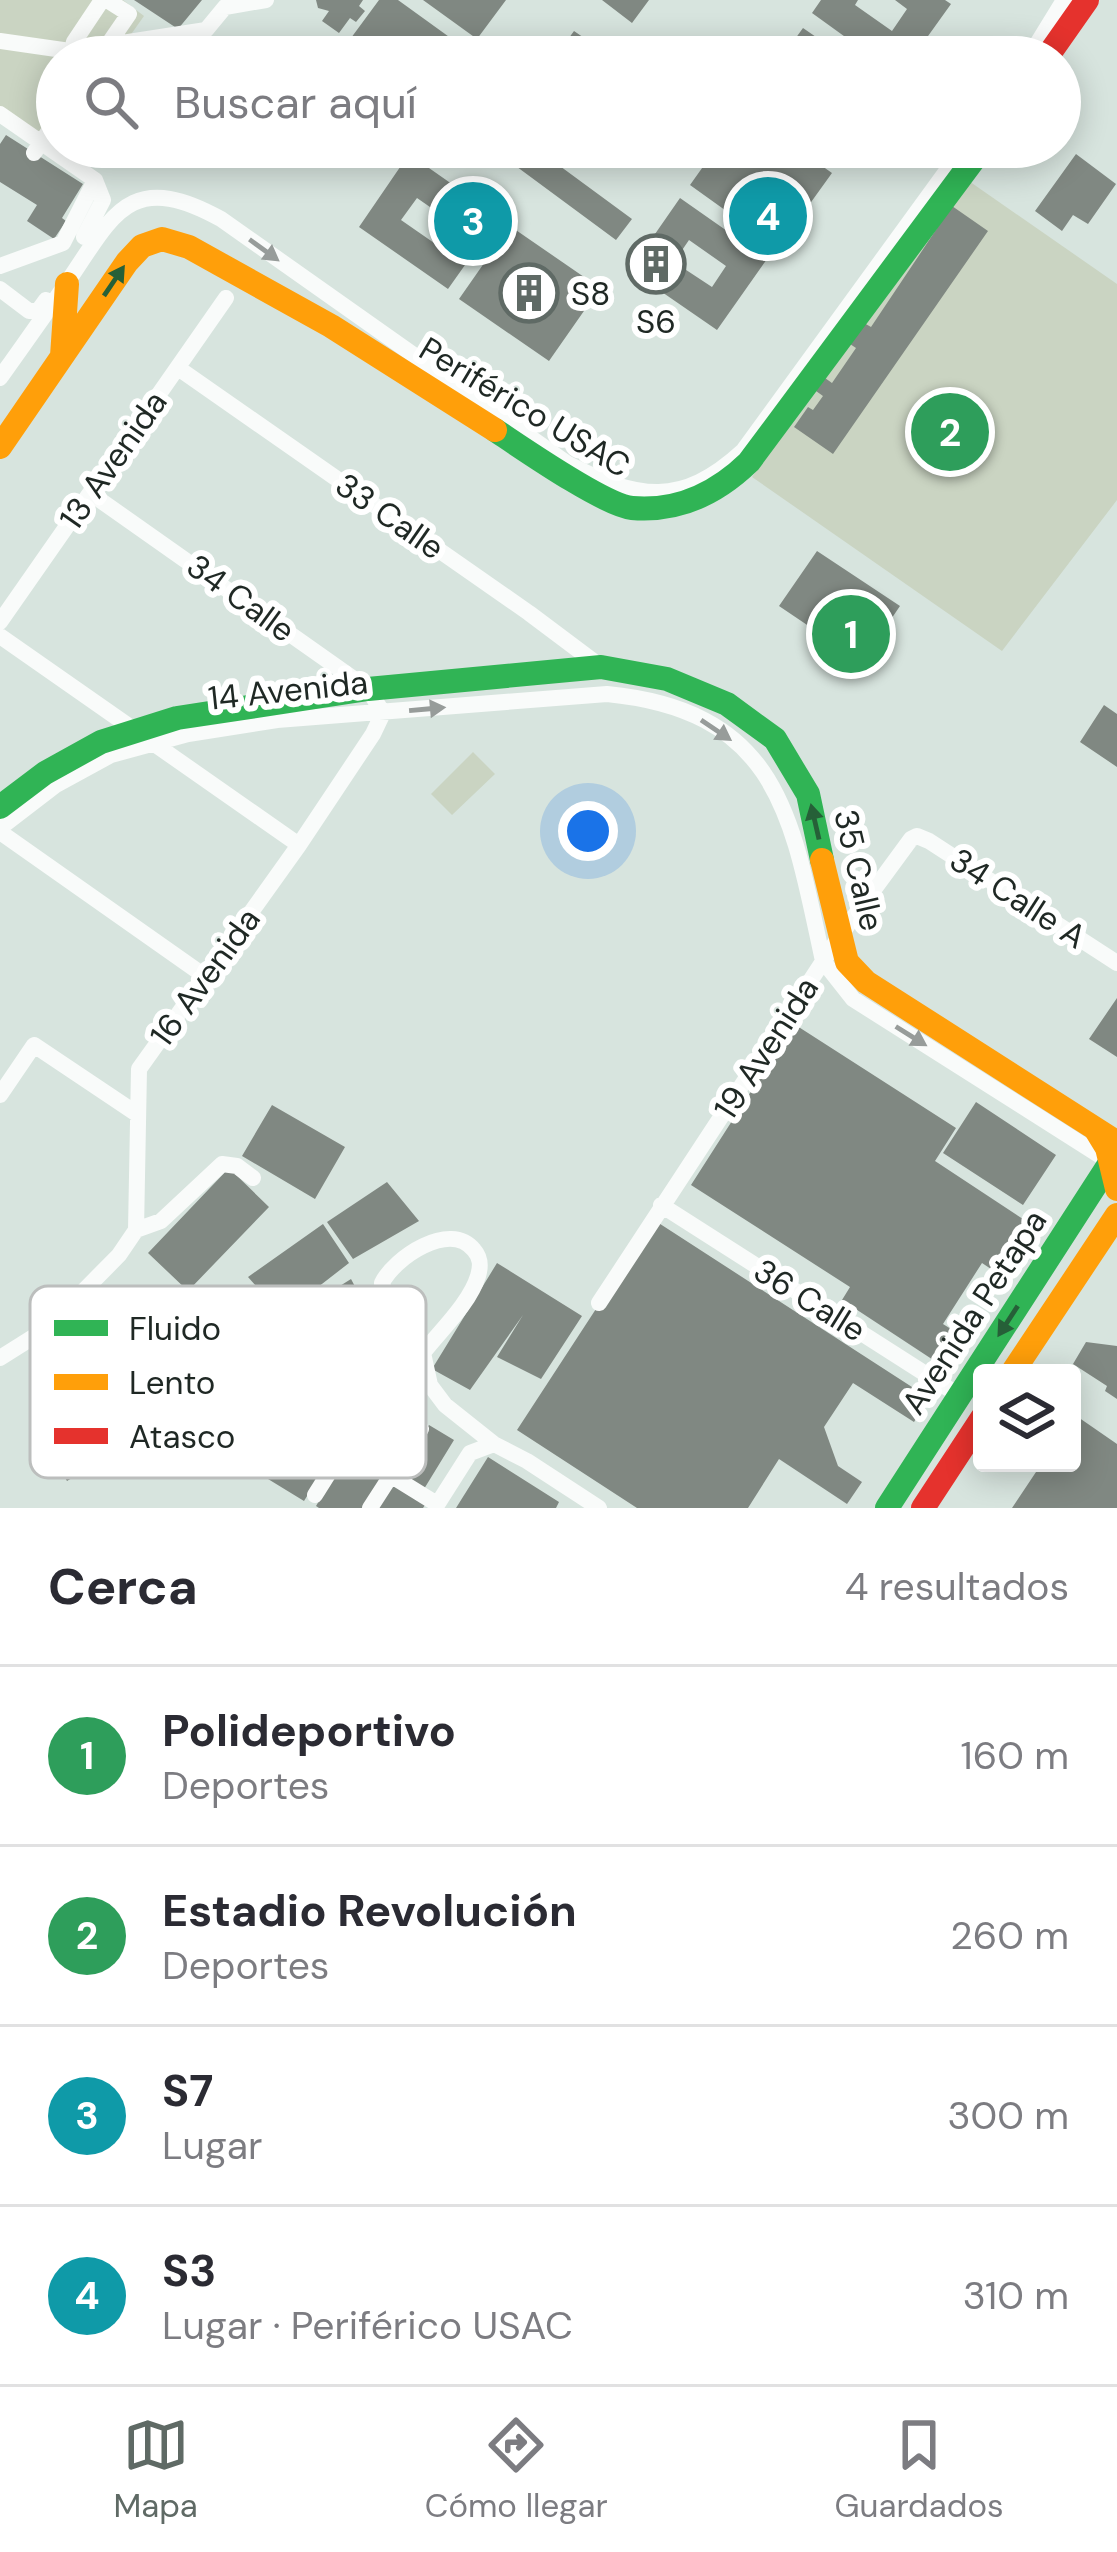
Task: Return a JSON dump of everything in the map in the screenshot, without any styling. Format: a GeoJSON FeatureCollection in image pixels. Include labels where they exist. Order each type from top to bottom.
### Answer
{"type":"FeatureCollection","features":[{"type":"Feature","properties":{"kind":"street"},"geometry":{"type":"LineString","coordinates":[[82,36],[105,0],[129,14],[114,36]]}},
{"type":"Feature","properties":{"kind":"street"},"geometry":{"type":"LineString","coordinates":[[177,36],[206,30],[225,7],[266,0]]}},
{"type":"Feature","properties":{"kind":"street"},"geometry":{"type":"LineString","coordinates":[[1042,36],[1064,0]]}},
{"type":"Feature","properties":{"kind":"street"},"geometry":{"type":"LineString","coordinates":[[1062,36],[1086,1]]}},
{"type":"Feature","properties":{"kind":"street"},"geometry":{"type":"LineString","coordinates":[[0,41],[36,48]]}},
{"type":"Feature","properties":{"kind":"street"},"geometry":{"type":"LineString","coordinates":[[0,113],[36,145]]}},
{"type":"Feature","properties":{"kind":"street"},"geometry":{"type":"LineString","coordinates":[[0,290],[29,311],[38,311],[76,252],[103,200],[95,180],[74,168]]}},
{"type":"Feature","properties":{"kind":"street","name":"Periférico USAC"},"geometry":{"type":"LineString","coordinates":[[0,378],[104,224],[133,203],[174,198],[197,206],[349,308],[568,464],[632,492],[674,490],[711,476],[742,451],[949,168]]}},
{"type":"Feature","properties":{"kind":"street","name":"Periférico USAC"},"geometry":{"type":"LineString","coordinates":[[0,447],[142,246],[162,239],[189,247],[331,326],[569,478],[629,508],[688,502],[724,487],[749,462],[967,168]]}},
{"type":"Feature","properties":{"kind":"street"},"geometry":{"type":"LineString","coordinates":[[0,266],[63,243],[95,180]]}},
{"type":"Feature","properties":{"kind":"street"},"geometry":{"type":"LineString","coordinates":[[62,358],[67,284]]}},
{"type":"Feature","properties":{"kind":"street","name":"13 Avenida"},"geometry":{"type":"LineString","coordinates":[[0,622],[226,298]]}},
{"type":"Feature","properties":{"kind":"street","name":"33 Calle"},"geometry":{"type":"LineString","coordinates":[[178,368],[601,667]]}},
{"type":"Feature","properties":{"kind":"street","name":"34 Calle"},"geometry":{"type":"LineString","coordinates":[[90,493],[368,689],[382,712]]}},
{"type":"Feature","properties":{"kind":"street"},"geometry":{"type":"LineString","coordinates":[[0,636],[299,845]]}},
{"type":"Feature","properties":{"kind":"street","name":"14 Avenida"},"geometry":{"type":"LineString","coordinates":[[0,830],[74,775],[145,735],[197,714],[368,689],[601,667]]}},
{"type":"Feature","properties":{"kind":"street","name":"35 Calle"},"geometry":{"type":"LineString","coordinates":[[601,667],[667,679],[728,704],[775,739],[808,794],[847,962],[866,982],[1112,1149]]}},
{"type":"Feature","properties":{"kind":"street","name":"14 Avenida"},"geometry":{"type":"LineString","coordinates":[[0,807],[45,773],[101,742],[277,721],[607,694]]}},
{"type":"Feature","properties":{"kind":"street","name":"35 Calle"},"geometry":{"type":"LineString","coordinates":[[607,694],[685,709],[744,749],[763,769],[783,802],[823,961],[853,999],[1112,1149]]}},
{"type":"Feature","properties":{"kind":"street","name":"16 Avenida"},"geometry":{"type":"LineString","coordinates":[[136,1230],[139,1070],[299,845],[373,734],[382,712]]}},
{"type":"Feature","properties":{"kind":"street"},"geometry":{"type":"LineString","coordinates":[[0,830],[206,977]]}},
{"type":"Feature","properties":{"kind":"street","name":"19 Avenida"},"geometry":{"type":"LineString","coordinates":[[598,1303],[839,937],[906,843],[917,836]]}},
{"type":"Feature","properties":{"kind":"street","name":"34 Calle A"},"geometry":{"type":"LineString","coordinates":[[917,836],[1117,963]]}},
{"type":"Feature","properties":{"kind":"street"},"geometry":{"type":"LineString","coordinates":[[0,1095],[34,1045],[136,1114]]}},
{"type":"Feature","properties":{"kind":"street"},"geometry":{"type":"LineString","coordinates":[[1112,1149],[1117,1189]]}},
{"type":"Feature","properties":{"kind":"street","name":"Avenida Petapa"},"geometry":{"type":"LineString","coordinates":[[887,1508],[1082,1204],[1112,1149]]}},
{"type":"Feature","properties":{"kind":"street"},"geometry":{"type":"LineString","coordinates":[[88,1286],[136,1230],[161,1221],[222,1165],[237,1166],[253,1178]]}},
{"type":"Feature","properties":{"kind":"street","name":"36 Calle"},"geometry":{"type":"LineString","coordinates":[[661,1204],[960,1396]]}},
{"type":"Feature","properties":{"kind":"street"},"geometry":{"type":"LineString","coordinates":[[1082,1204],[1103,1207],[1113,1220]]}},
{"type":"Feature","properties":{"kind":"street","name":"Avenida Petapa"},"geometry":{"type":"LineString","coordinates":[[1018,1364],[1113,1220]]}},
{"type":"Feature","properties":{"kind":"street"},"geometry":{"type":"LineString","coordinates":[[383,1286],[389,1270],[444,1238],[459,1238],[479,1257],[476,1283],[426,1349]]}},
{"type":"Feature","properties":{"kind":"street"},"geometry":{"type":"LineString","coordinates":[[0,1358],[30,1339]]}},
{"type":"Feature","properties":{"kind":"street"},"geometry":{"type":"LineString","coordinates":[[426,1366],[430,1384],[445,1405],[494,1444],[599,1508]]}},
{"type":"Feature","properties":{"kind":"street","name":"Avenida Petapa"},"geometry":{"type":"LineString","coordinates":[[923,1508],[973,1432]]}},
{"type":"Feature","properties":{"kind":"street"},"geometry":{"type":"LineString","coordinates":[[395,1478],[436,1506],[470,1453],[494,1444]]}},
{"type":"Feature","properties":{"kind":"street"},"geometry":{"type":"LineString","coordinates":[[315,1495],[326,1478]]}},
{"type":"Feature","properties":{"kind":"street"},"geometry":{"type":"LineString","coordinates":[[370,1508],[389,1478]]}},
{"type":"Feature","properties":{"kind":"green space"},"geometry":{"type":"Polygon","coordinates":[[[0,0],[123,0],[144,16],[130,36],[36,36],[36,140],[0,117],[0,0]]]}},
{"type":"Feature","properties":{"kind":"green space"},"geometry":{"type":"Polygon","coordinates":[[[966,179],[1117,284],[1117,500],[1002,651],[752,477],[966,179]]]}},
{"type":"Feature","properties":{"kind":"green space"},"geometry":{"type":"Polygon","coordinates":[[[473,752],[495,774],[452,815],[431,794],[473,752]]]}},
{"type":"Feature","properties":{"kind":"building"},"geometry":{"type":"Polygon","coordinates":[[[134,0],[202,0],[178,29],[134,0]]]}},
{"type":"Feature","properties":{"kind":"building"},"geometry":{"type":"Polygon","coordinates":[[[316,0],[363,0],[359,6],[365,11],[356,22],[350,18],[339,33],[322,21],[329,11],[318,8],[316,0]]]}},
{"type":"Feature","properties":{"kind":"building"},"geometry":{"type":"Polygon","coordinates":[[[379,0],[398,0],[448,36],[352,36],[379,0]]]}},
{"type":"Feature","properties":{"kind":"building"},"geometry":{"type":"Polygon","coordinates":[[[423,0],[506,0],[479,36],[423,0]]]}},
{"type":"Feature","properties":{"kind":"building"},"geometry":{"type":"Polygon","coordinates":[[[602,0],[649,0],[632,23],[602,0]]]}},
{"type":"Feature","properties":{"kind":"building"},"geometry":{"type":"Polygon","coordinates":[[[821,0],[858,0],[855,5],[892,31],[907,9],[895,0],[951,4],[928,36],[844,36],[812,13],[821,0]]]}},
{"type":"Feature","properties":{"kind":"building"},"geometry":{"type":"Polygon","coordinates":[[[6,135],[36,154],[36,168],[58,168],[83,184],[54,239],[27,221],[37,205],[0,182],[0,144],[6,135]]]}},
{"type":"Feature","properties":{"kind":"building"},"geometry":{"type":"Polygon","coordinates":[[[1081,158],[1116,184],[1088,224],[1073,215],[1062,231],[1035,211],[1066,168],[1081,168],[1081,158]]]}},
{"type":"Feature","properties":{"kind":"building"},"geometry":{"type":"Polygon","coordinates":[[[399,168],[429,168],[499,217],[448,289],[359,227],[399,168]],[[417,198],[401,220],[437,245],[453,223],[417,198]]]}},
{"type":"Feature","properties":{"kind":"building"},"geometry":{"type":"Polygon","coordinates":[[[518,168],[563,168],[632,219],[616,240],[518,168]]]}},
{"type":"Feature","properties":{"kind":"building"},"geometry":{"type":"Polygon","coordinates":[[[702,168],[825,168],[832,173],[778,248],[690,185],[702,168]]]}},
{"type":"Feature","properties":{"kind":"building","name":"S6"},"geometry":{"type":"Polygon","coordinates":[[[680,198],[767,259],[717,330],[630,270],[680,198]],[[689,240],[674,262],[712,287],[726,266],[689,240]]]}},
{"type":"Feature","properties":{"kind":"building"},"geometry":{"type":"Polygon","coordinates":[[[952,206],[988,231],[833,454],[794,427],[808,407],[813,410],[823,396],[816,391],[825,378],[832,383],[856,348],[850,344],[864,323],[871,327],[952,206]]]}},
{"type":"Feature","properties":{"kind":"building","name":"S8"},"geometry":{"type":"Polygon","coordinates":[[[510,226],[600,288],[549,361],[459,299],[510,226]]]}},
{"type":"Feature","properties":{"kind":"building"},"geometry":{"type":"Polygon","coordinates":[[[817,551],[900,606],[862,662],[779,606],[817,551]]]}},
{"type":"Feature","properties":{"kind":"building"},"geometry":{"type":"Polygon","coordinates":[[[1104,705],[1117,714],[1117,767],[1080,742],[1104,705]]]}},
{"type":"Feature","properties":{"kind":"building"},"geometry":{"type":"Polygon","coordinates":[[[1117,998],[1117,1057],[1089,1039],[1117,998]]]}},
{"type":"Feature","properties":{"kind":"building"},"geometry":{"type":"Polygon","coordinates":[[[794,1024],[956,1128],[935,1161],[1026,1221],[994,1271],[982,1263],[943,1324],[970,1341],[950,1371],[842,1300],[850,1287],[691,1185],[794,1024]]]}},
{"type":"Feature","properties":{"kind":"building"},"geometry":{"type":"Polygon","coordinates":[[[976,1102],[1056,1155],[1023,1205],[943,1153],[976,1102]]]}},
{"type":"Feature","properties":{"kind":"building"},"geometry":{"type":"Polygon","coordinates":[[[272,1105],[345,1147],[315,1199],[242,1156],[272,1105]]]}},
{"type":"Feature","properties":{"kind":"building"},"geometry":{"type":"Polygon","coordinates":[[[229,1168],[269,1207],[193,1286],[183,1286],[148,1253],[229,1168]]]}},
{"type":"Feature","properties":{"kind":"building"},"geometry":{"type":"Polygon","coordinates":[[[387,1182],[419,1221],[353,1259],[327,1222],[387,1182]]]}},
{"type":"Feature","properties":{"kind":"building"},"geometry":{"type":"Polygon","coordinates":[[[654,1220],[929,1398],[914,1422],[853,1383],[824,1427],[838,1466],[862,1482],[847,1504],[779,1459],[748,1508],[637,1508],[517,1430],[654,1220]]]}},
{"type":"Feature","properties":{"kind":"building"},"geometry":{"type":"Polygon","coordinates":[[[323,1224],[349,1263],[319,1286],[256,1286],[248,1277],[323,1224]]]}},
{"type":"Feature","properties":{"kind":"building"},"geometry":{"type":"Polygon","coordinates":[[[497,1263],[582,1316],[541,1379],[497,1357],[523,1315],[470,1390],[432,1369],[497,1263]]]}},
{"type":"Feature","properties":{"kind":"building"},"geometry":{"type":"Polygon","coordinates":[[[1086,1342],[1117,1346],[1117,1399],[1105,1391],[1107,1386],[1081,1369],[1081,1364],[1073,1364],[1086,1342]]]}},
{"type":"Feature","properties":{"kind":"building"},"geometry":{"type":"Polygon","coordinates":[[[1081,1419],[1117,1444],[1117,1508],[1012,1508],[1036,1472],[1081,1472],[1081,1419]]]}},
{"type":"Feature","properties":{"kind":"building"},"geometry":{"type":"Polygon","coordinates":[[[429,1425],[454,1440],[424,1489],[406,1478],[426,1478],[429,1425]]]}},
{"type":"Feature","properties":{"kind":"building"},"geometry":{"type":"Polygon","coordinates":[[[488,1457],[559,1502],[556,1508],[456,1508],[488,1457]]]}},
{"type":"Feature","properties":{"kind":"building"},"geometry":{"type":"Polygon","coordinates":[[[269,1478],[318,1478],[304,1501],[269,1478]]]}},
{"type":"Feature","properties":{"kind":"building"},"geometry":{"type":"Polygon","coordinates":[[[333,1478],[382,1478],[364,1508],[316,1506],[333,1478]]]}},
{"type":"Feature","properties":{"kind":"building"},"geometry":{"type":"Polygon","coordinates":[[[392,1483],[425,1505],[423,1508],[376,1508],[392,1483]]]}},
{"type":"Feature","properties":{"kind":"traffic: fast"},"geometry":{"type":"LineString","coordinates":[[495,430],[619,505],[666,507],[710,491],[749,462],[967,168]]}},
{"type":"Feature","properties":{"kind":"traffic: fast"},"geometry":{"type":"LineString","coordinates":[[0,807],[45,773],[101,742],[177,718],[368,689],[601,667],[667,679],[727,704],[775,739],[808,794],[822,860]]}},
{"type":"Feature","properties":{"kind":"traffic: fast"},"geometry":{"type":"LineString","coordinates":[[887,1508],[1117,1152]]}},
{"type":"Feature","properties":{"kind":"traffic: slow"},"geometry":{"type":"LineString","coordinates":[[0,447],[127,262],[142,246],[162,239],[189,247],[331,326],[495,430]]}},
{"type":"Feature","properties":{"kind":"traffic: slow"},"geometry":{"type":"LineString","coordinates":[[62,356],[67,284]]}},
{"type":"Feature","properties":{"kind":"traffic: slow"},"geometry":{"type":"LineString","coordinates":[[822,860],[847,962],[866,982],[1110,1138]]}},
{"type":"Feature","properties":{"kind":"traffic: slow"},"geometry":{"type":"LineString","coordinates":[[1096,1130],[1107,1148],[1117,1189]]}},
{"type":"Feature","properties":{"kind":"traffic: slow"},"geometry":{"type":"LineString","coordinates":[[1018,1364],[1117,1215]]}},
{"type":"Feature","properties":{"kind":"traffic: jam"},"geometry":{"type":"LineString","coordinates":[[1062,36],[1087,0]]}},
{"type":"Feature","properties":{"kind":"traffic: jam"},"geometry":{"type":"LineString","coordinates":[[923,1508],[973,1432]]}},
{"type":"Feature","properties":{"kind":"place","name":"S3"},"geometry":{"type":"Point","coordinates":[768,216]}},
{"type":"Feature","properties":{"kind":"place","name":"S7"},"geometry":{"type":"Point","coordinates":[473,221]}},
{"type":"Feature","properties":{"kind":"place","name":"S6"},"geometry":{"type":"Point","coordinates":[656,264]}},
{"type":"Feature","properties":{"kind":"place","name":"S8"},"geometry":{"type":"Point","coordinates":[529,293]}},
{"type":"Feature","properties":{"kind":"place","name":"Estadio Revolución"},"geometry":{"type":"Point","coordinates":[950,432]}},
{"type":"Feature","properties":{"kind":"place","name":"Polideportivo"},"geometry":{"type":"Point","coordinates":[851,634]}}]}
